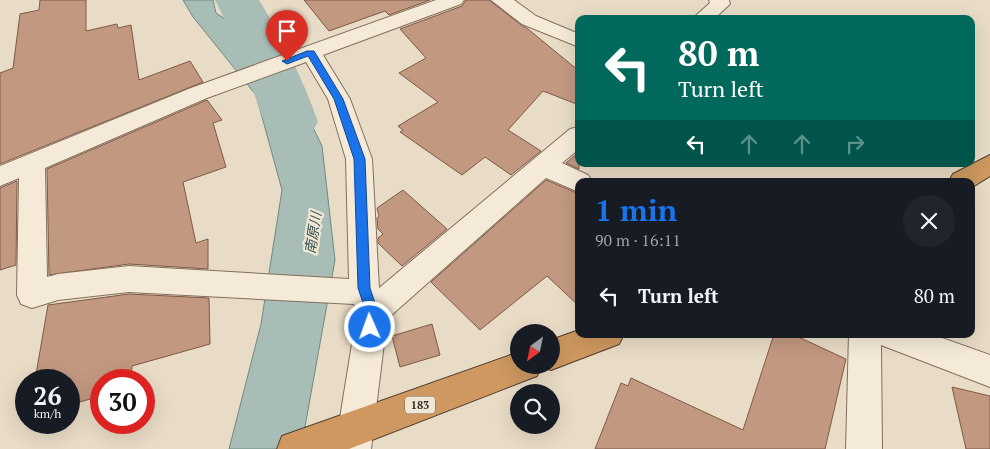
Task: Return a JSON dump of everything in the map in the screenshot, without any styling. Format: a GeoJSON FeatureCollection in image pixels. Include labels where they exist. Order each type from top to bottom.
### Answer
{"type":"FeatureCollection","features":[{"type":"Feature","properties":{"kind":"highway"},"geometry":{"type":"LineString","coordinates":[[967,178],[990,164]]}},
{"type":"Feature","properties":{"kind":"highway"},"geometry":{"type":"LineString","coordinates":[[560,352],[597,338]]}},
{"type":"Feature","properties":{"kind":"highway","name":"183"},"geometry":{"type":"LineString","coordinates":[[305,446],[354,439],[510,371]]}},
{"type":"Feature","properties":{"kind":"street"},"geometry":{"type":"LineString","coordinates":[[0,176],[199,93],[454,0]]}},
{"type":"Feature","properties":{"kind":"street"},"geometry":{"type":"LineString","coordinates":[[502,0],[529,20],[575,39]]}},
{"type":"Feature","properties":{"kind":"street"},"geometry":{"type":"LineString","coordinates":[[707,15],[720,4],[719,0]]}},
{"type":"Feature","properties":{"kind":"street"},"geometry":{"type":"LineString","coordinates":[[307,54],[339,99],[359,159],[361,298],[354,439]]}},
{"type":"Feature","properties":{"kind":"street"},"geometry":{"type":"LineString","coordinates":[[32,163],[32,295],[58,288],[129,279],[238,284],[361,298],[543,165],[575,138]]}},
{"type":"Feature","properties":{"kind":"street"},"geometry":{"type":"LineString","coordinates":[[543,165],[575,180]]}},
{"type":"Feature","properties":{"kind":"street"},"geometry":{"type":"LineString","coordinates":[[864,449],[865,338]]}},
{"type":"Feature","properties":{"kind":"street"},"geometry":{"type":"LineString","coordinates":[[902,338],[990,371]]}},
{"type":"Feature","properties":{"kind":"water"},"geometry":{"type":"Polygon","coordinates":[[[183,0],[213,0],[216,13],[277,53],[322,146],[335,260],[301,449],[229,449],[261,324],[282,190],[256,95],[193,17],[183,0]]]}},
{"type":"Feature","properties":{"kind":"building"},"geometry":{"type":"Polygon","coordinates":[[[40,0],[86,0],[86,31],[117,24],[118,28],[131,25],[139,80],[190,61],[203,82],[0,164],[0,73],[13,68],[20,14],[39,10],[40,0]]]}},
{"type":"Feature","properties":{"kind":"building"},"geometry":{"type":"Polygon","coordinates":[[[304,0],[430,0],[389,15],[385,11],[329,31],[304,0]]]}},
{"type":"Feature","properties":{"kind":"building"},"geometry":{"type":"Polygon","coordinates":[[[466,0],[489,0],[575,68],[575,103],[543,91],[508,130],[541,151],[511,175],[485,157],[462,175],[400,132],[403,130],[398,126],[438,102],[399,73],[426,58],[400,29],[462,6],[466,0]]]}},
{"type":"Feature","properties":{"kind":"building"},"geometry":{"type":"Polygon","coordinates":[[[207,100],[222,120],[213,123],[226,167],[183,182],[196,243],[208,239],[208,269],[129,264],[49,275],[47,169],[207,100]]]}},
{"type":"Feature","properties":{"kind":"building"},"geometry":{"type":"Polygon","coordinates":[[[575,155],[575,167],[579,167],[579,169],[566,163],[575,155]]]}},
{"type":"Feature","properties":{"kind":"building"},"geometry":{"type":"Polygon","coordinates":[[[546,180],[575,192],[575,302],[547,276],[480,330],[431,282],[546,180]]]}},
{"type":"Feature","properties":{"kind":"building"},"geometry":{"type":"Polygon","coordinates":[[[17,181],[16,265],[0,270],[0,188],[17,181]]]}},
{"type":"Feature","properties":{"kind":"building"},"geometry":{"type":"Polygon","coordinates":[[[403,190],[447,229],[402,266],[378,243],[378,238],[383,234],[378,229],[377,218],[379,216],[377,208],[403,190]]]}},
{"type":"Feature","properties":{"kind":"building"},"geometry":{"type":"Polygon","coordinates":[[[129,294],[209,298],[210,344],[132,366],[132,369],[90,369],[90,399],[80,402],[80,369],[37,369],[48,305],[129,294]]]}},
{"type":"Feature","properties":{"kind":"building"},"geometry":{"type":"Polygon","coordinates":[[[432,324],[440,355],[400,367],[392,336],[432,324]]]}},
{"type":"Feature","properties":{"kind":"building"},"geometry":{"type":"Polygon","coordinates":[[[773,338],[801,338],[846,359],[825,449],[595,449],[621,383],[628,386],[631,378],[743,430],[773,338]]]}},
{"type":"Feature","properties":{"kind":"building"},"geometry":{"type":"Polygon","coordinates":[[[952,387],[990,396],[990,449],[966,449],[952,387]]]}},
{"type":"Feature","properties":{"kind":"waterway","name":"南原川"},"geometry":{"type":"LineString","coordinates":[[237,0],[268,59],[291,122]]}},
{"type":"Feature","properties":{"kind":"route"},"geometry":{"type":"LineString","coordinates":[[287,61],[310,53],[339,99],[359,159],[364,288],[372,312],[370,327]]}}]}
